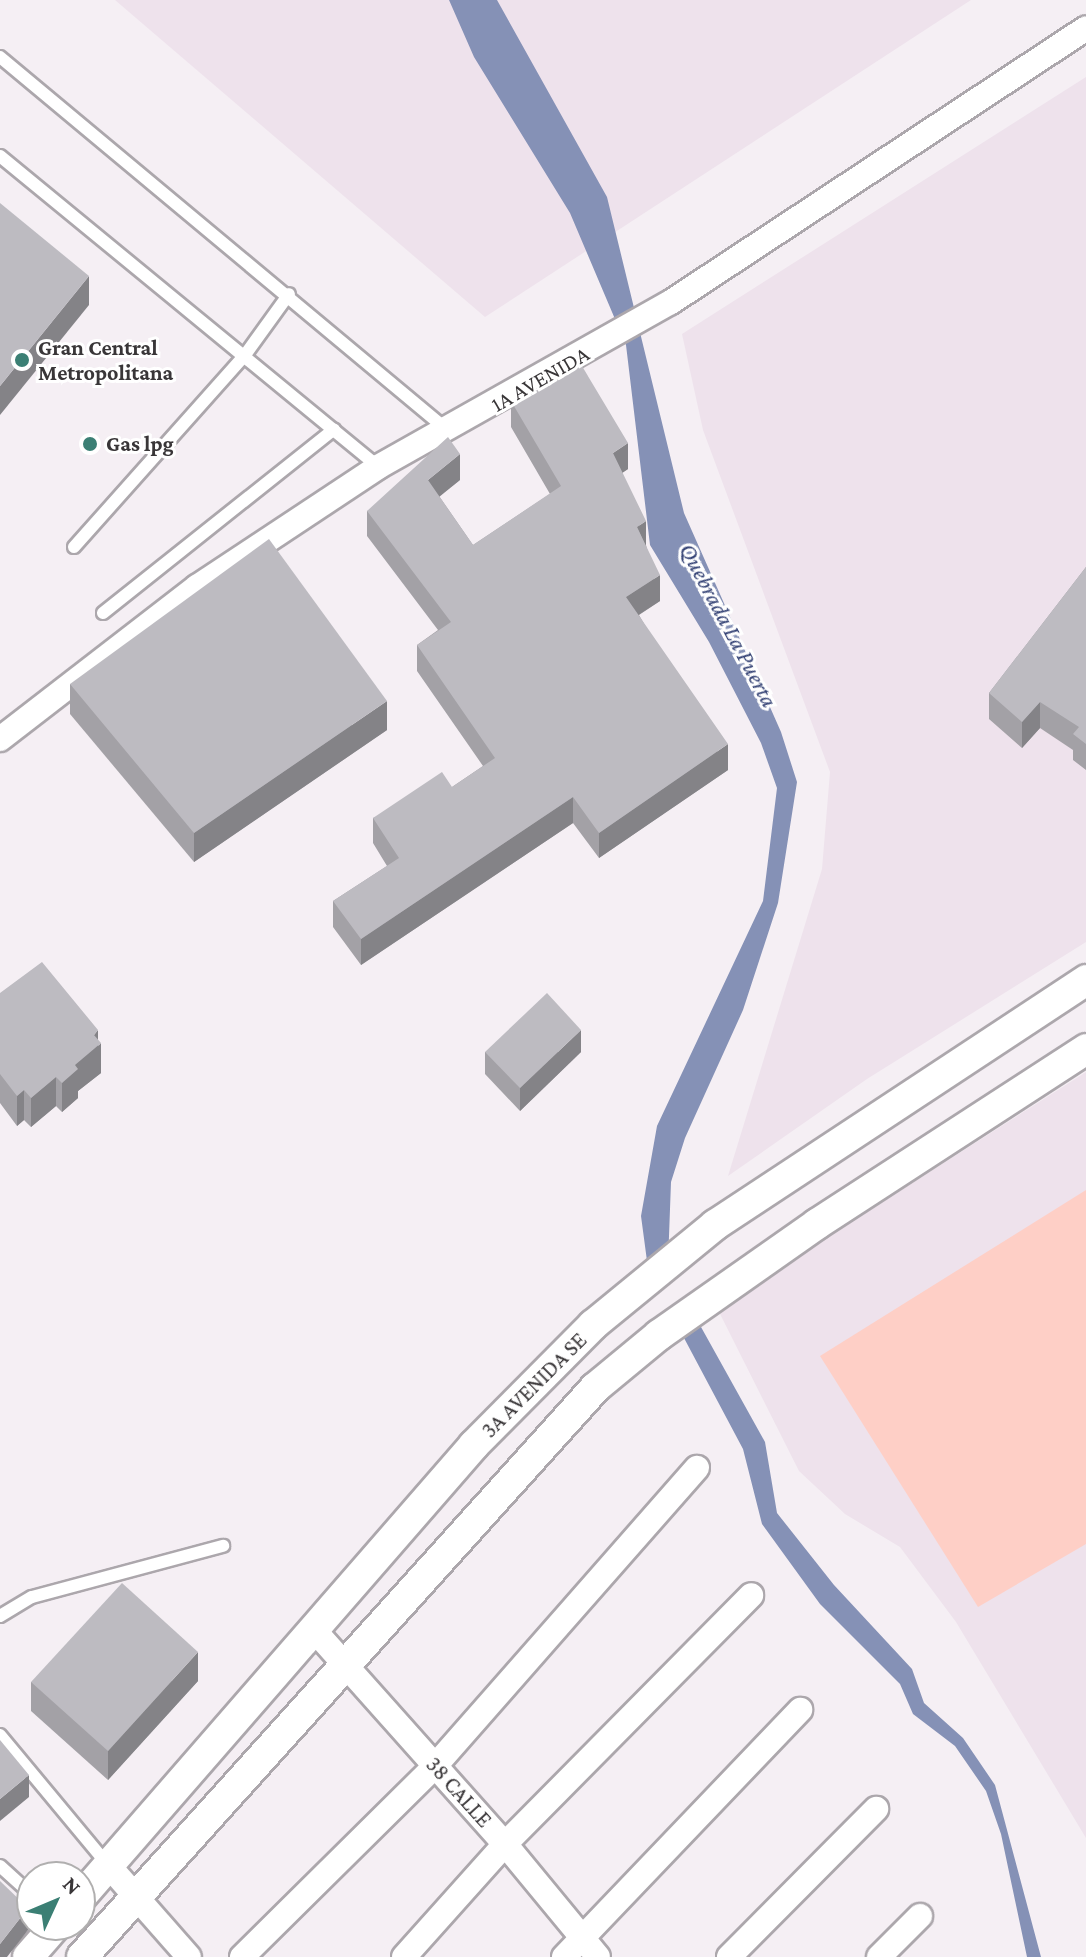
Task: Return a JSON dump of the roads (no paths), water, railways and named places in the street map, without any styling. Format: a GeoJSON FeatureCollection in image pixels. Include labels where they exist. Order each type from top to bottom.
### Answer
{"type":"FeatureCollection","features":[{"type":"Feature","properties":{"kind":"street","name":"1A AVENIDA"},"geometry":{"type":"LineString","coordinates":[[0,739],[197,587],[378,467],[448,431],[671,302],[1086,28]]}},
{"type":"Feature","properties":{"kind":"street","name":"3A AVENIDA SE"},"geometry":{"type":"LineString","coordinates":[[96,1880],[474,1445],[650,1274],[727,1217],[1086,980]]}},
{"type":"Feature","properties":{"kind":"street","name":"3A AVENIDA SE"},"geometry":{"type":"LineString","coordinates":[[82,1957],[346,1666],[511,1477],[595,1388],[659,1335],[1086,1049]]}},
{"type":"Feature","properties":{"kind":"street"},"geometry":{"type":"LineString","coordinates":[[242,1957],[435,1766],[697,1468]]}},
{"type":"Feature","properties":{"kind":"street"},"geometry":{"type":"LineString","coordinates":[[404,1957],[505,1844],[751,1595]]}},
{"type":"Feature","properties":{"kind":"street","name":"38 CALLE"},"geometry":{"type":"LineString","coordinates":[[315,1631],[505,1844],[598,1957]]}},
{"type":"Feature","properties":{"kind":"street"},"geometry":{"type":"LineString","coordinates":[[564,1957],[800,1710]]}},
{"type":"Feature","properties":{"kind":"street"},"geometry":{"type":"LineString","coordinates":[[729,1957],[876,1809]]}},
{"type":"Feature","properties":{"kind":"street"},"geometry":{"type":"LineString","coordinates":[[109,1866],[189,1957]]}},
{"type":"Feature","properties":{"kind":"street"},"geometry":{"type":"LineString","coordinates":[[879,1957],[920,1916]]}},
{"type":"Feature","properties":{"kind":"street"},"geometry":{"type":"LineString","coordinates":[[28,1957],[42,1941]]}},
{"type":"Feature","properties":{"kind":"lane"},"geometry":{"type":"LineString","coordinates":[[0,57],[289,294],[448,431]]}},
{"type":"Feature","properties":{"kind":"lane"},"geometry":{"type":"LineString","coordinates":[[0,156],[378,467]]}},
{"type":"Feature","properties":{"kind":"lane"},"geometry":{"type":"LineString","coordinates":[[74,547],[245,355],[289,294]]}},
{"type":"Feature","properties":{"kind":"lane"},"geometry":{"type":"LineString","coordinates":[[103,613],[334,429]]}},
{"type":"Feature","properties":{"kind":"lane"},"geometry":{"type":"LineString","coordinates":[[0,1616],[32,1597],[223,1546]]}},
{"type":"Feature","properties":{"kind":"lane"},"geometry":{"type":"LineString","coordinates":[[0,1735],[109,1866]]}},
{"type":"Feature","properties":{"kind":"lane"},"geometry":{"type":"LineString","coordinates":[[0,1866],[16,1880]]}},
{"type":"Feature","properties":{"kind":"water","name":"Quebrada La Puerta"},"geometry":{"type":"Polygon","coordinates":[[[449,0],[497,0],[607,197],[684,513],[781,732],[797,782],[778,903],[743,1010],[685,1138],[671,1182],[668,1263],[661,1273],[647,1261],[641,1216],[657,1126],[763,901],[777,788],[761,743],[709,642],[650,545],[626,345],[570,213],[474,57],[449,0]]]}},
{"type":"Feature","properties":{"kind":"water"},"geometry":{"type":"Polygon","coordinates":[[[689,1325],[701,1327],[765,1442],[777,1513],[834,1585],[912,1669],[924,1703],[963,1738],[995,1785],[1041,1957],[1027,1957],[1001,1834],[986,1791],[955,1746],[913,1714],[900,1684],[820,1604],[762,1524],[743,1449],[684,1338],[689,1325]]]}},
{"type":"Feature","properties":{"kind":"place","name":"Gran Central Metropolitana"},"geometry":{"type":"Point","coordinates":[22,360]}},
{"type":"Feature","properties":{"kind":"place","name":"Gas lpg"},"geometry":{"type":"Point","coordinates":[90,444]}}]}
